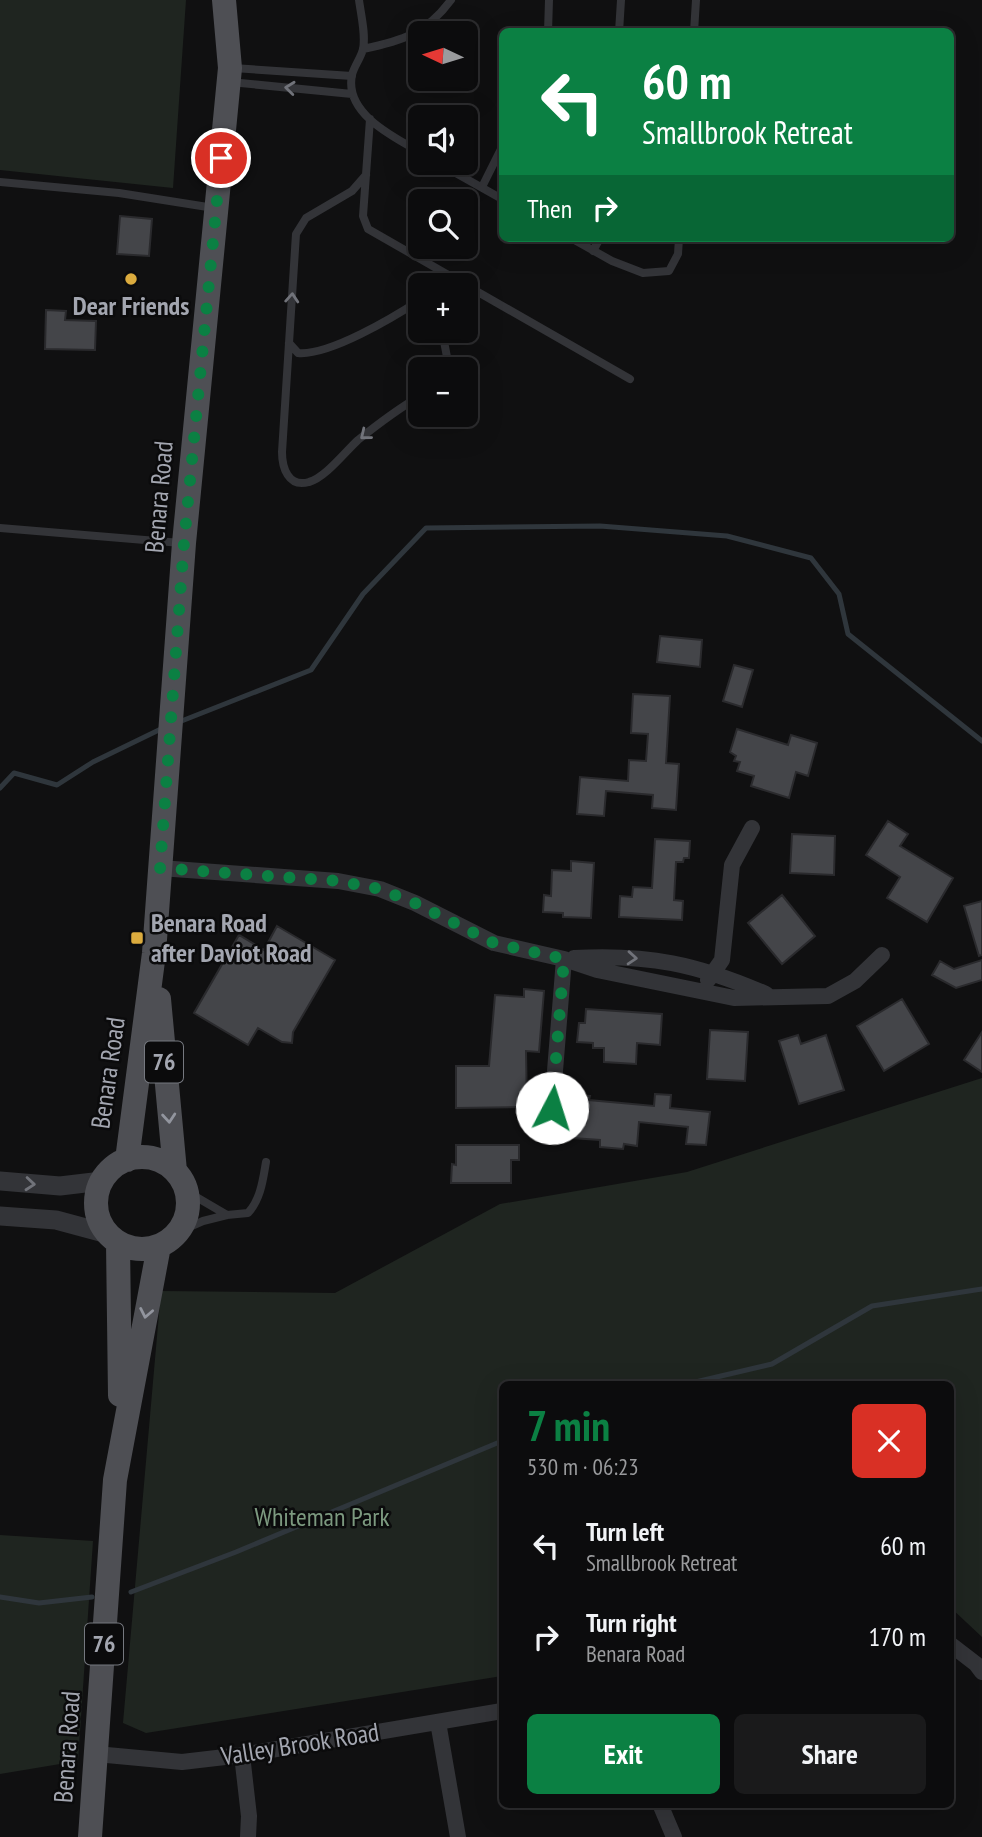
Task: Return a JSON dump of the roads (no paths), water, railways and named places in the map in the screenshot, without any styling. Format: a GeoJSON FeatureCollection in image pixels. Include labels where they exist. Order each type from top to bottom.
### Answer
{"type":"FeatureCollection","features":[{"type":"Feature","properties":{"kind":"main road","name":"Benara Road"},"geometry":{"type":"LineString","coordinates":[[224,0],[229,66]]}},
{"type":"Feature","properties":{"kind":"main road","name":"Benara Road"},"geometry":{"type":"LineString","coordinates":[[127,1160],[154,953],[184,543],[237,0]]}},
{"type":"Feature","properties":{"kind":"main road","name":"Benara Road"},"geometry":{"type":"LineString","coordinates":[[154,953],[180,1181]]}},
{"type":"Feature","properties":{"kind":"main road"},"geometry":{"type":"LineString","coordinates":[[102,1181],[108,1172],[127,1160],[139,1157],[164,1163],[180,1181]]}},
{"type":"Feature","properties":{"kind":"main road","name":"76"},"geometry":{"type":"LineString","coordinates":[[102,1181],[96,1209],[100,1222],[113,1238]]}},
{"type":"Feature","properties":{"kind":"main road","name":"76"},"geometry":{"type":"LineString","coordinates":[[169,1239],[185,1219],[188,1205],[180,1181]]}},
{"type":"Feature","properties":{"kind":"main road","name":"Benara Road"},"geometry":{"type":"LineString","coordinates":[[113,1238],[120,1451]]}},
{"type":"Feature","properties":{"kind":"main road"},"geometry":{"type":"LineString","coordinates":[[113,1238],[131,1248],[145,1250],[169,1239]]}},
{"type":"Feature","properties":{"kind":"main road","name":"Benara Road"},"geometry":{"type":"LineString","coordinates":[[90,1837],[115,1480],[169,1239]]}},
{"type":"Feature","properties":{"kind":"street"},"geometry":{"type":"LineString","coordinates":[[700,992],[722,960],[733,865],[752,828]]}},
{"type":"Feature","properties":{"kind":"street"},"geometry":{"type":"LineString","coordinates":[[160,868],[338,881],[380,889],[415,903],[494,943],[564,959],[597,970],[734,998],[828,996],[855,981],[881,955]]}},
{"type":"Feature","properties":{"kind":"street"},"geometry":{"type":"LineString","coordinates":[[564,959],[605,957],[670,961],[713,972],[771,996]]}},
{"type":"Feature","properties":{"kind":"street"},"geometry":{"type":"LineString","coordinates":[[550,1133],[564,959]]}},
{"type":"Feature","properties":{"kind":"street"},"geometry":{"type":"LineString","coordinates":[[0,1181],[60,1186],[102,1181]]}},
{"type":"Feature","properties":{"kind":"street"},"geometry":{"type":"LineString","coordinates":[[0,1216],[57,1220],[113,1238]]}},
{"type":"Feature","properties":{"kind":"street"},"geometry":{"type":"LineString","coordinates":[[954,1647],[982,1672]]}},
{"type":"Feature","properties":{"kind":"street","name":"Valley Brook Road"},"geometry":{"type":"LineString","coordinates":[[96,1754],[182,1762],[242,1755],[499,1712]]}},
{"type":"Feature","properties":{"kind":"street"},"geometry":{"type":"LineString","coordinates":[[438,1722],[458,1837]]}},
{"type":"Feature","properties":{"kind":"street"},"geometry":{"type":"LineString","coordinates":[[242,1755],[249,1816],[248,1837]]}},
{"type":"Feature","properties":{"kind":"street"},"geometry":{"type":"LineString","coordinates":[[662,1808],[674,1837]]}},
{"type":"Feature","properties":{"kind":"lane"},"geometry":{"type":"LineString","coordinates":[[359,0],[363,49],[352,76],[352,94],[364,114],[408,145]]}},
{"type":"Feature","properties":{"kind":"lane"},"geometry":{"type":"LineString","coordinates":[[363,49],[398,42],[438,18],[451,0]]}},
{"type":"Feature","properties":{"kind":"lane"},"geometry":{"type":"LineString","coordinates":[[548,28],[549,0]]}},
{"type":"Feature","properties":{"kind":"lane"},"geometry":{"type":"LineString","coordinates":[[619,28],[621,0]]}},
{"type":"Feature","properties":{"kind":"lane"},"geometry":{"type":"LineString","coordinates":[[694,28],[696,0]]}},
{"type":"Feature","properties":{"kind":"lane"},"geometry":{"type":"LineString","coordinates":[[229,66],[352,76]]}},
{"type":"Feature","properties":{"kind":"lane"},"geometry":{"type":"LineString","coordinates":[[229,66],[352,94]]}},
{"type":"Feature","properties":{"kind":"lane"},"geometry":{"type":"LineString","coordinates":[[370,119],[363,216],[368,229],[444,273]]}},
{"type":"Feature","properties":{"kind":"lane"},"geometry":{"type":"LineString","coordinates":[[482,187],[499,153]]}},
{"type":"Feature","properties":{"kind":"lane"},"geometry":{"type":"LineString","coordinates":[[366,175],[352,191],[306,218],[296,234],[282,461],[285,472],[295,481],[304,483],[316,479],[382,421],[408,404]]}},
{"type":"Feature","properties":{"kind":"lane"},"geometry":{"type":"LineString","coordinates":[[460,175],[499,197]]}},
{"type":"Feature","properties":{"kind":"lane"},"geometry":{"type":"LineString","coordinates":[[0,182],[119,193],[217,209]]}},
{"type":"Feature","properties":{"kind":"lane"},"geometry":{"type":"LineString","coordinates":[[578,242],[612,261],[643,273],[669,271],[678,254],[679,242]]}},
{"type":"Feature","properties":{"kind":"lane"},"geometry":{"type":"LineString","coordinates":[[593,251],[598,242]]}},
{"type":"Feature","properties":{"kind":"lane"},"geometry":{"type":"LineString","coordinates":[[478,292],[631,379]]}},
{"type":"Feature","properties":{"kind":"lane"},"geometry":{"type":"LineString","coordinates":[[289,343],[298,353],[305,354],[334,345],[377,326],[408,307]]}},
{"type":"Feature","properties":{"kind":"lane"},"geometry":{"type":"LineString","coordinates":[[0,528],[184,543]]}},
{"type":"Feature","properties":{"kind":"lane"},"geometry":{"type":"LineString","coordinates":[[169,1239],[203,1221],[228,1214],[242,1214],[254,1207],[267,1161]]}},
{"type":"Feature","properties":{"kind":"lane"},"geometry":{"type":"LineString","coordinates":[[180,1181],[228,1214]]}},
{"type":"Feature","properties":{"kind":"waterway"},"geometry":{"type":"LineString","coordinates":[[179,722],[311,670],[363,594],[426,528],[600,526],[727,536],[811,558],[839,594],[848,634],[982,741]]}},
{"type":"Feature","properties":{"kind":"waterway"},"geometry":{"type":"LineString","coordinates":[[0,788],[14,773],[57,785],[93,762],[163,728]]}},
{"type":"Feature","properties":{"kind":"waterway"},"geometry":{"type":"LineString","coordinates":[[700,1381],[772,1364],[872,1306],[982,1289]]}},
{"type":"Feature","properties":{"kind":"waterway"},"geometry":{"type":"LineString","coordinates":[[131,1592],[236,1552],[499,1442]]}},
{"type":"Feature","properties":{"kind":"waterway"},"geometry":{"type":"LineString","coordinates":[[0,1597],[39,1603],[92,1597]]}},
{"type":"Feature","properties":{"kind":"place","name":"Dear Friends"},"geometry":{"type":"Point","coordinates":[131,279]}},
{"type":"Feature","properties":{"kind":"place","name":"Benara Road after Daviot Road"},"geometry":{"type":"Point","coordinates":[137,938]}},
{"type":"Feature","properties":{"kind":"park label","name":"Whiteman Park"},"geometry":{"type":"Point","coordinates":[322,1517]}}]}
